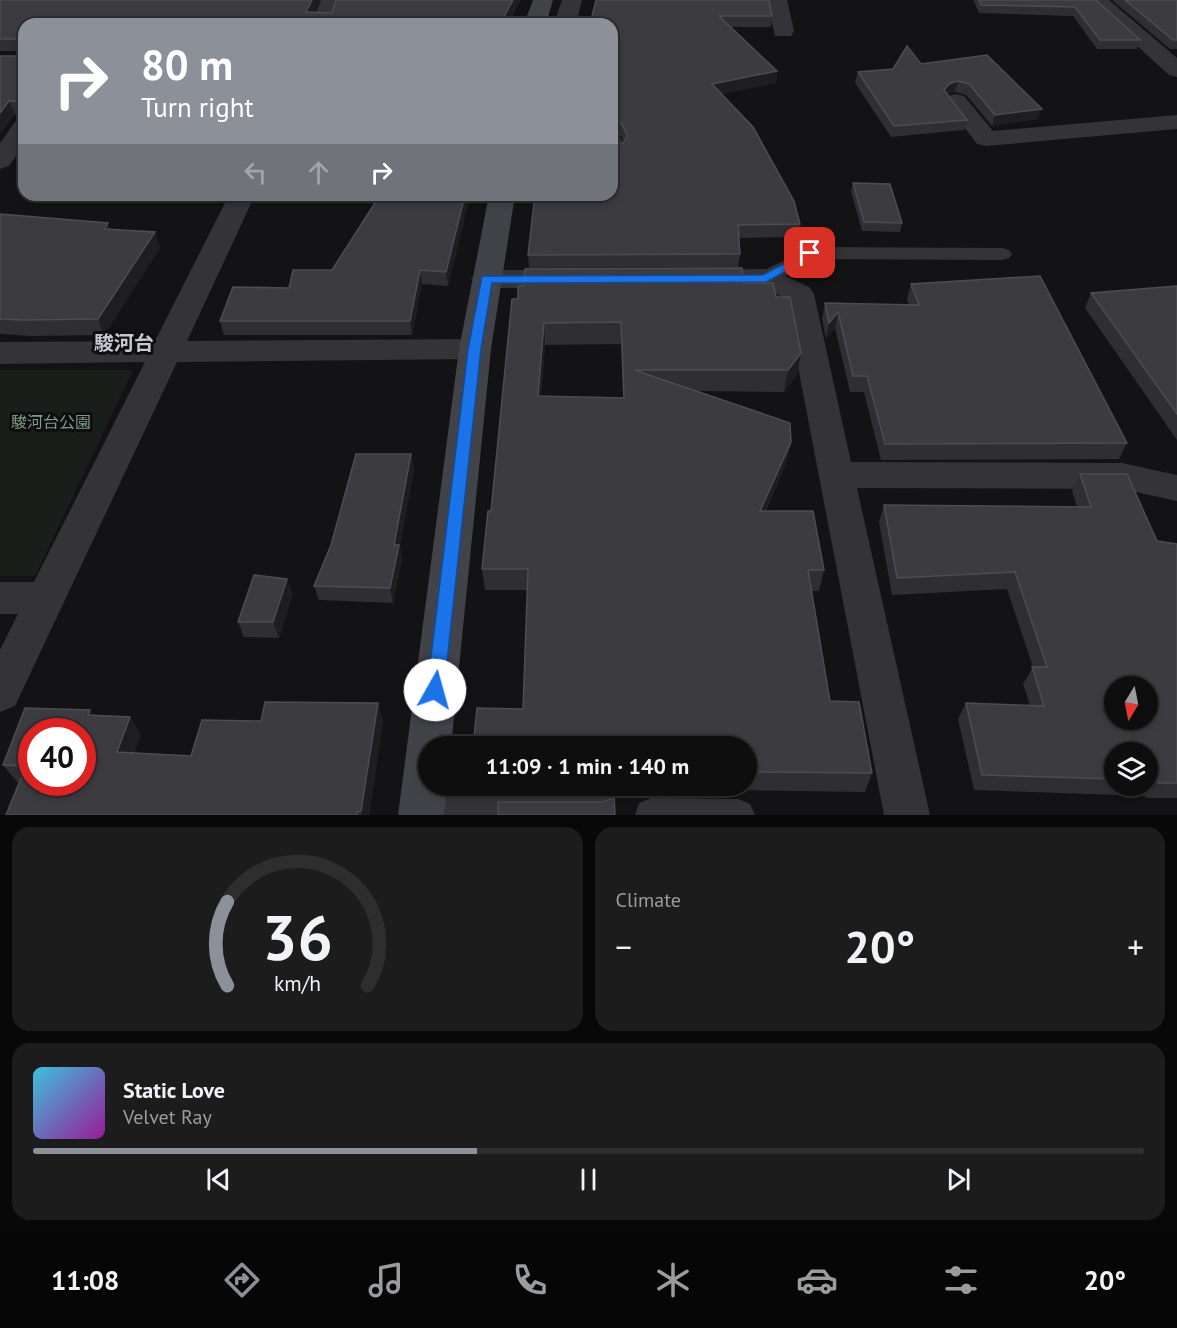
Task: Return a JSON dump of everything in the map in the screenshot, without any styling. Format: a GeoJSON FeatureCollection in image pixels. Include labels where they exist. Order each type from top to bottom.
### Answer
{"type":"FeatureCollection","features":[{"type":"Feature","properties":{"kind":"street"},"geometry":{"type":"LineString","coordinates":[[324,18],[331,0]]}},
{"type":"Feature","properties":{"kind":"street"},"geometry":{"type":"LineString","coordinates":[[537,18],[543,0]]}},
{"type":"Feature","properties":{"kind":"street"},"geometry":{"type":"LineString","coordinates":[[567,18],[572,0]]}},
{"type":"Feature","properties":{"kind":"street"},"geometry":{"type":"LineString","coordinates":[[777,0],[783,31]]}},
{"type":"Feature","properties":{"kind":"street"},"geometry":{"type":"LineString","coordinates":[[1097,0],[1172,61]]}},
{"type":"Feature","properties":{"kind":"street"},"geometry":{"type":"LineString","coordinates":[[956,101],[986,139],[1177,122]]}},
{"type":"Feature","properties":{"kind":"street"},"geometry":{"type":"LineString","coordinates":[[0,161],[18,136]]}},
{"type":"Feature","properties":{"kind":"street"},"geometry":{"type":"LineString","coordinates":[[0,693],[239,201]]}},
{"type":"Feature","properties":{"kind":"street"},"geometry":{"type":"LineString","coordinates":[[422,809],[475,349],[501,201]]}},
{"type":"Feature","properties":{"kind":"street"},"geometry":{"type":"LineString","coordinates":[[673,279],[770,278],[800,294],[907,815]]}},
{"type":"Feature","properties":{"kind":"street"},"geometry":{"type":"LineString","coordinates":[[486,279],[603,279]]}},
{"type":"Feature","properties":{"kind":"street"},"geometry":{"type":"LineString","coordinates":[[0,352],[475,349]]}},
{"type":"Feature","properties":{"kind":"street"},"geometry":{"type":"LineString","coordinates":[[837,475],[1122,476],[1177,488]]}},
{"type":"Feature","properties":{"kind":"street"},"geometry":{"type":"LineString","coordinates":[[0,598],[46,598]]}},
{"type":"Feature","properties":{"kind":"lane"},"geometry":{"type":"LineString","coordinates":[[766,278],[810,253],[1002,254]]}},
{"type":"Feature","properties":{"kind":"lane"},"geometry":{"type":"LineString","coordinates":[[422,809],[598,801]]}},
{"type":"Feature","properties":{"kind":"lane"},"geometry":{"type":"LineString","coordinates":[[651,814],[738,815]]}},
{"type":"Feature","properties":{"kind":"green space","name":"駿河台公園"},"geometry":{"type":"Polygon","coordinates":[[[0,370],[133,370],[35,576],[0,576],[0,370]]]}},
{"type":"Feature","properties":{"kind":"building"},"geometry":{"type":"Polygon","coordinates":[[[0,0],[312,0],[306,12],[332,13],[336,0],[513,0],[503,18],[18,18],[18,39],[0,39],[0,0]]]}},
{"type":"Feature","properties":{"kind":"building"},"geometry":{"type":"Polygon","coordinates":[[[596,0],[769,0],[772,16],[719,16],[777,71],[712,84],[753,127],[794,201],[800,224],[738,225],[740,254],[528,255],[534,201],[618,201],[618,145],[623,143],[627,136],[622,124],[618,123],[618,18],[592,18],[596,0]]]}},
{"type":"Feature","properties":{"kind":"building"},"geometry":{"type":"Polygon","coordinates":[[[979,0],[1096,0],[1140,40],[1100,40],[1075,7],[981,5],[979,0]]]}},
{"type":"Feature","properties":{"kind":"building"},"geometry":{"type":"Polygon","coordinates":[[[1125,0],[1177,0],[1177,40],[1173,40],[1125,0]]]}},
{"type":"Feature","properties":{"kind":"building"},"geometry":{"type":"Polygon","coordinates":[[[907,46],[921,64],[987,55],[1042,109],[995,115],[969,84],[958,81],[949,84],[944,90],[967,120],[894,126],[858,72],[893,69],[907,46]]]}},
{"type":"Feature","properties":{"kind":"building"},"geometry":{"type":"Polygon","coordinates":[[[0,56],[18,56],[18,101],[9,101],[0,113],[0,56]]]}},
{"type":"Feature","properties":{"kind":"building"},"geometry":{"type":"Polygon","coordinates":[[[853,183],[890,184],[902,223],[864,222],[853,183]]]}},
{"type":"Feature","properties":{"kind":"building"},"geometry":{"type":"Polygon","coordinates":[[[376,201],[464,201],[446,272],[420,270],[410,321],[220,321],[233,287],[289,288],[293,270],[332,270],[376,201]]]}},
{"type":"Feature","properties":{"kind":"building"},"geometry":{"type":"Polygon","coordinates":[[[0,214],[108,223],[105,229],[155,232],[98,319],[0,319],[0,214]]]}},
{"type":"Feature","properties":{"kind":"building"},"geometry":{"type":"Polygon","coordinates":[[[742,268],[743,283],[773,283],[776,297],[790,297],[801,353],[788,370],[634,370],[790,423],[791,442],[760,511],[813,511],[824,570],[808,570],[830,701],[859,702],[872,773],[757,772],[757,736],[474,736],[477,708],[523,709],[528,569],[482,569],[488,511],[491,511],[512,299],[518,299],[518,286],[523,286],[525,269],[742,268]],[[621,322],[544,323],[538,396],[624,398],[621,322]]]}},
{"type":"Feature","properties":{"kind":"building"},"geometry":{"type":"Polygon","coordinates":[[[1040,276],[1127,443],[885,444],[867,376],[853,376],[838,312],[829,323],[825,303],[919,305],[911,284],[1040,276]]]}},
{"type":"Feature","properties":{"kind":"building"},"geometry":{"type":"Polygon","coordinates":[[[1177,286],[1177,414],[1091,293],[1177,286]]]}},
{"type":"Feature","properties":{"kind":"building"},"geometry":{"type":"Polygon","coordinates":[[[356,454],[411,454],[394,545],[399,545],[390,588],[314,586],[331,545],[356,454]]]}},
{"type":"Feature","properties":{"kind":"building"},"geometry":{"type":"Polygon","coordinates":[[[1080,474],[1127,474],[1157,541],[1177,544],[1177,783],[1158,783],[1158,742],[1104,742],[1104,779],[982,775],[966,703],[1044,706],[1032,667],[1047,667],[1015,572],[897,578],[884,505],[1091,507],[1080,474]]]}},
{"type":"Feature","properties":{"kind":"building"},"geometry":{"type":"Polygon","coordinates":[[[254,575],[287,579],[273,622],[238,622],[254,575]]]}},
{"type":"Feature","properties":{"kind":"building"},"geometry":{"type":"Polygon","coordinates":[[[265,702],[378,703],[361,811],[357,812],[357,815],[6,815],[18,786],[18,796],[96,796],[96,718],[21,718],[25,708],[90,710],[88,715],[130,717],[117,752],[191,756],[202,720],[261,721],[265,702]]]}},
{"type":"Feature","properties":{"kind":"building"},"geometry":{"type":"Polygon","coordinates":[[[18,726],[18,766],[3,765],[18,726]]]}},
{"type":"Feature","properties":{"kind":"building"},"geometry":{"type":"Polygon","coordinates":[[[614,796],[615,815],[498,815],[498,802],[602,802],[614,796]]]}},
{"type":"Feature","properties":{"kind":"district","name":"駿河台"},"geometry":{"type":"Point","coordinates":[124,343]}},
{"type":"Feature","properties":{"kind":"route"},"geometry":{"type":"LineString","coordinates":[[435,690],[475,349],[486,279],[766,278],[810,253]]}}]}
